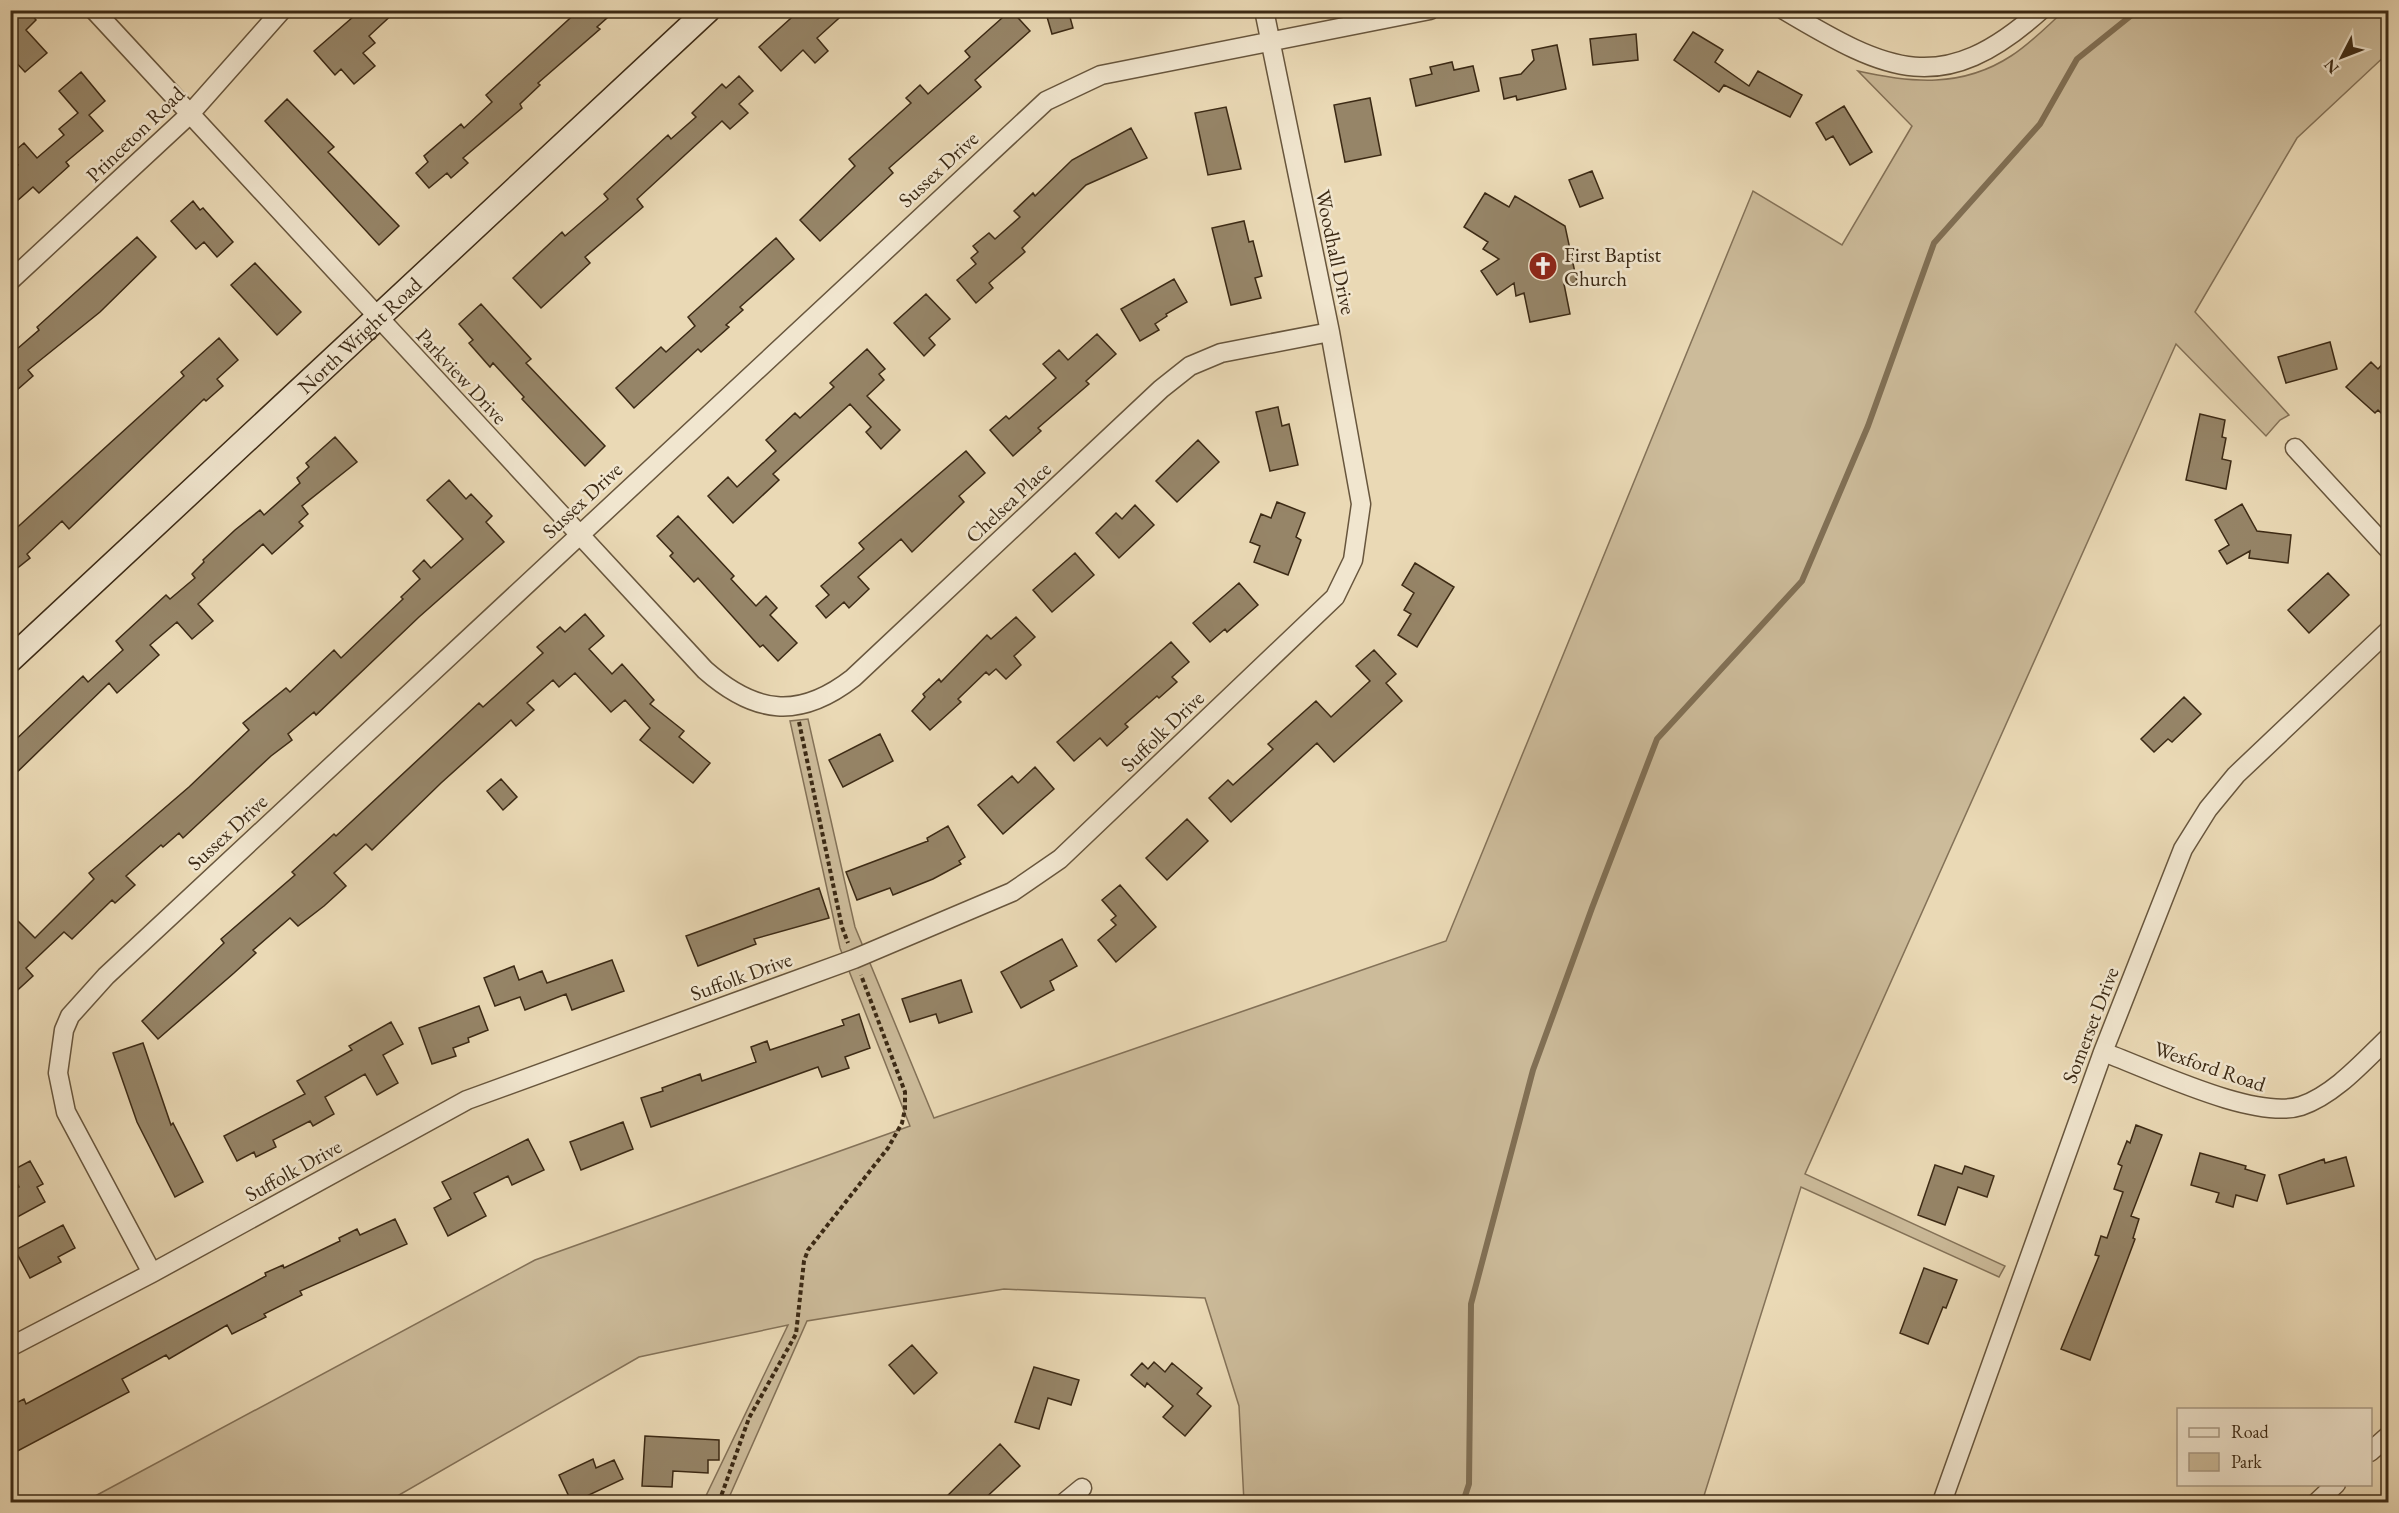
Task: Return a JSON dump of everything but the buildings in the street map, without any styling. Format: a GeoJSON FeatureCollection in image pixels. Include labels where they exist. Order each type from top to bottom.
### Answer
{"type":"FeatureCollection","features":[{"type":"Feature","properties":{"kind":"main road","name":"North Wright Road"},"geometry":{"type":"LineString","coordinates":[[10,660],[708,10]]}},
{"type":"Feature","properties":{"kind":"street","name":"Parkview Drive"},"geometry":{"type":"LineString","coordinates":[[94,10],[578,534],[705,670],[727,690]]}},
{"type":"Feature","properties":{"kind":"street","name":"Princeton Road"},"geometry":{"type":"LineString","coordinates":[[10,281],[189,115],[282,10]]}},
{"type":"Feature","properties":{"kind":"street","name":"Woodhall Drive"},"geometry":{"type":"LineString","coordinates":[[1264,10],[1330,332],[1361,504]]}},
{"type":"Feature","properties":{"kind":"street","name":"Sussex Drive"},"geometry":{"type":"LineString","coordinates":[[152,1273],[66,1112],[58,1073],[64,1030],[70,1016],[106,976],[578,534],[1046,101],[1101,75],[1430,10]]}},
{"type":"Feature","properties":{"kind":"street"},"geometry":{"type":"LineString","coordinates":[[1784,10],[1881,60],[1912,68],[1930,69],[1974,59],[2000,45],[2041,10]]}},
{"type":"Feature","properties":{"kind":"street","name":"Chelsea Place"},"geometry":{"type":"LineString","coordinates":[[727,690],[750,701],[772,707],[795,706],[834,692],[853,678],[1161,389],[1190,366],[1221,352],[1330,332]]}},
{"type":"Feature","properties":{"kind":"street"},"geometry":{"type":"LineString","coordinates":[[2295,448],[2388,549]]}},
{"type":"Feature","properties":{"kind":"street","name":"Suffolk Drive"},"geometry":{"type":"LineString","coordinates":[[10,1347],[152,1273],[467,1100],[854,958],[1012,892],[1060,859],[1335,597],[1353,560],[1361,504]]}},
{"type":"Feature","properties":{"kind":"street","name":"Somerset Drive"},"geometry":{"type":"LineString","coordinates":[[1942,1503],[2103,1052],[2183,849],[2208,809],[2236,775],[2388,631]]}},
{"type":"Feature","properties":{"kind":"street","name":"Wexford Road"},"geometry":{"type":"LineString","coordinates":[[2103,1052],[2241,1104],[2283,1109],[2300,1106],[2319,1097],[2388,1038]]}},
{"type":"Feature","properties":{"kind":"street"},"geometry":{"type":"LineString","coordinates":[[2372,1450],[2388,1436]]}},
{"type":"Feature","properties":{"kind":"street"},"geometry":{"type":"LineString","coordinates":[[2317,1503],[2335,1486]]}},
{"type":"Feature","properties":{"kind":"street"},"geometry":{"type":"LineString","coordinates":[[1065,1503],[1082,1488]]}},
{"type":"Feature","properties":{"kind":"path"},"geometry":{"type":"LineString","coordinates":[[719,1503],[749,1418],[796,1334],[804,1262],[808,1250],[888,1148],[902,1123],[905,1092],[842,927],[795,706]]}},
{"type":"Feature","properties":{"kind":"green space"},"geometry":{"type":"Polygon","coordinates":[[[2064,11],[2388,11],[2388,53],[2297,138],[2195,312],[2289,415],[2280,420],[2266,436],[2176,344],[1805,1174],[2005,1266],[1999,1277],[1801,1187],[1702,1502],[1244,1502],[1239,1406],[1205,1298],[1004,1289],[807,1321],[727,1502],[703,1502],[788,1325],[639,1357],[387,1502],[84,1502],[535,1260],[910,1126],[840,948],[790,721],[808,719],[855,927],[934,1118],[1446,941],[1753,191],[1842,245],[1912,126],[1858,71],[1917,80],[1955,78],[1974,74],[2011,56],[2064,11]]]}},
{"type":"Feature","properties":{"kind":"waterway"},"geometry":{"type":"LineString","coordinates":[[1463,1502],[1469,1484],[1471,1304],[1533,1070],[1657,739],[1802,581],[1868,426],[1934,243],[2040,124],[2077,59],[2138,10]]}},
{"type":"Feature","properties":{"kind":"place","name":"First Baptist Church"},"geometry":{"type":"Point","coordinates":[1543,266]}}]}
